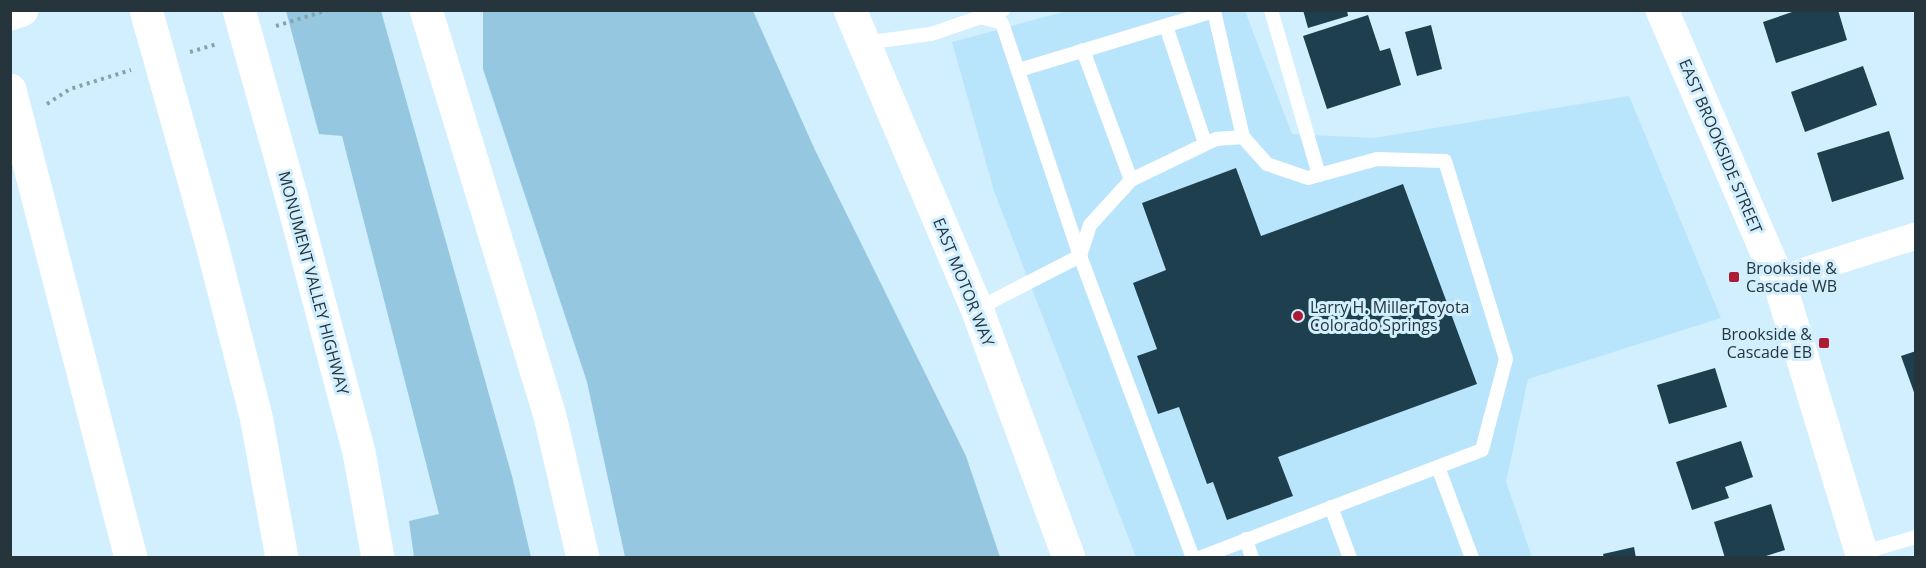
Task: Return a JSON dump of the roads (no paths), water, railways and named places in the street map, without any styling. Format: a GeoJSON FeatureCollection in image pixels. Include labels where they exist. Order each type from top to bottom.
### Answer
{"type":"FeatureCollection","features":[{"type":"Feature","properties":{"kind":"main road"},"geometry":{"type":"LineString","coordinates":[[10,14],[22,10]]}},
{"type":"Feature","properties":{"kind":"main road"},"geometry":{"type":"LineString","coordinates":[[146,10],[211,241],[256,416],[282,558]]}},
{"type":"Feature","properties":{"kind":"main road","name":"MONUMENT VALLEY HIGHWAY"},"geometry":{"type":"LineString","coordinates":[[239,10],[359,452],[378,558]]}},
{"type":"Feature","properties":{"kind":"main road"},"geometry":{"type":"LineString","coordinates":[[426,10],[550,416],[584,558]]}},
{"type":"Feature","properties":{"kind":"main road","name":"EAST MOTOR WAY"},"geometry":{"type":"LineString","coordinates":[[850,10],[977,309],[1069,558]]}},
{"type":"Feature","properties":{"kind":"main road","name":"EAST BROOKSIDE STREET"},"geometry":{"type":"LineString","coordinates":[[1662,10],[1779,282],[1862,555]]}},
{"type":"Feature","properties":{"kind":"main road"},"geometry":{"type":"LineString","coordinates":[[10,90],[131,558]]}},
{"type":"Feature","properties":{"kind":"street"},"geometry":{"type":"LineString","coordinates":[[1779,282],[1814,268],[1916,236]]}},
{"type":"Feature","properties":{"kind":"lane"},"geometry":{"type":"LineString","coordinates":[[864,44],[931,34],[980,14],[1003,10]]}},
{"type":"Feature","properties":{"kind":"lane"},"geometry":{"type":"LineString","coordinates":[[1271,10],[1319,175]]}},
{"type":"Feature","properties":{"kind":"lane"},"geometry":{"type":"LineString","coordinates":[[1019,70],[1214,11],[1243,137],[1267,164],[1308,178],[1377,159],[1445,161],[1506,359],[1482,450],[1199,558]]}},
{"type":"Feature","properties":{"kind":"lane"},"geometry":{"type":"LineString","coordinates":[[980,14],[1002,23],[1080,256],[1193,558]]}},
{"type":"Feature","properties":{"kind":"lane"},"geometry":{"type":"LineString","coordinates":[[1166,26],[1205,143]]}},
{"type":"Feature","properties":{"kind":"lane"},"geometry":{"type":"LineString","coordinates":[[1083,50],[1131,180]]}},
{"type":"Feature","properties":{"kind":"lane"},"geometry":{"type":"LineString","coordinates":[[977,309],[1080,256],[1090,225],[1131,180],[1205,143],[1216,139],[1243,137]]}},
{"type":"Feature","properties":{"kind":"lane"},"geometry":{"type":"LineString","coordinates":[[1438,467],[1472,558]]}},
{"type":"Feature","properties":{"kind":"lane"},"geometry":{"type":"LineString","coordinates":[[1331,507],[1350,558]]}},
{"type":"Feature","properties":{"kind":"lane"},"geometry":{"type":"LineString","coordinates":[[1862,555],[1916,537]]}},
{"type":"Feature","properties":{"kind":"lane"},"geometry":{"type":"LineString","coordinates":[[1246,539],[1252,558]]}},
{"type":"Feature","properties":{"kind":"place","name":"Brookside & Cascade WB"},"geometry":{"type":"Point","coordinates":[1734,277]}},
{"type":"Feature","properties":{"kind":"place","name":"Larry H. Miller Toyota Colorado Springs"},"geometry":{"type":"Point","coordinates":[1298,316]}},
{"type":"Feature","properties":{"kind":"place","name":"Brookside & Cascade EB"},"geometry":{"type":"Point","coordinates":[1824,343]}}]}
